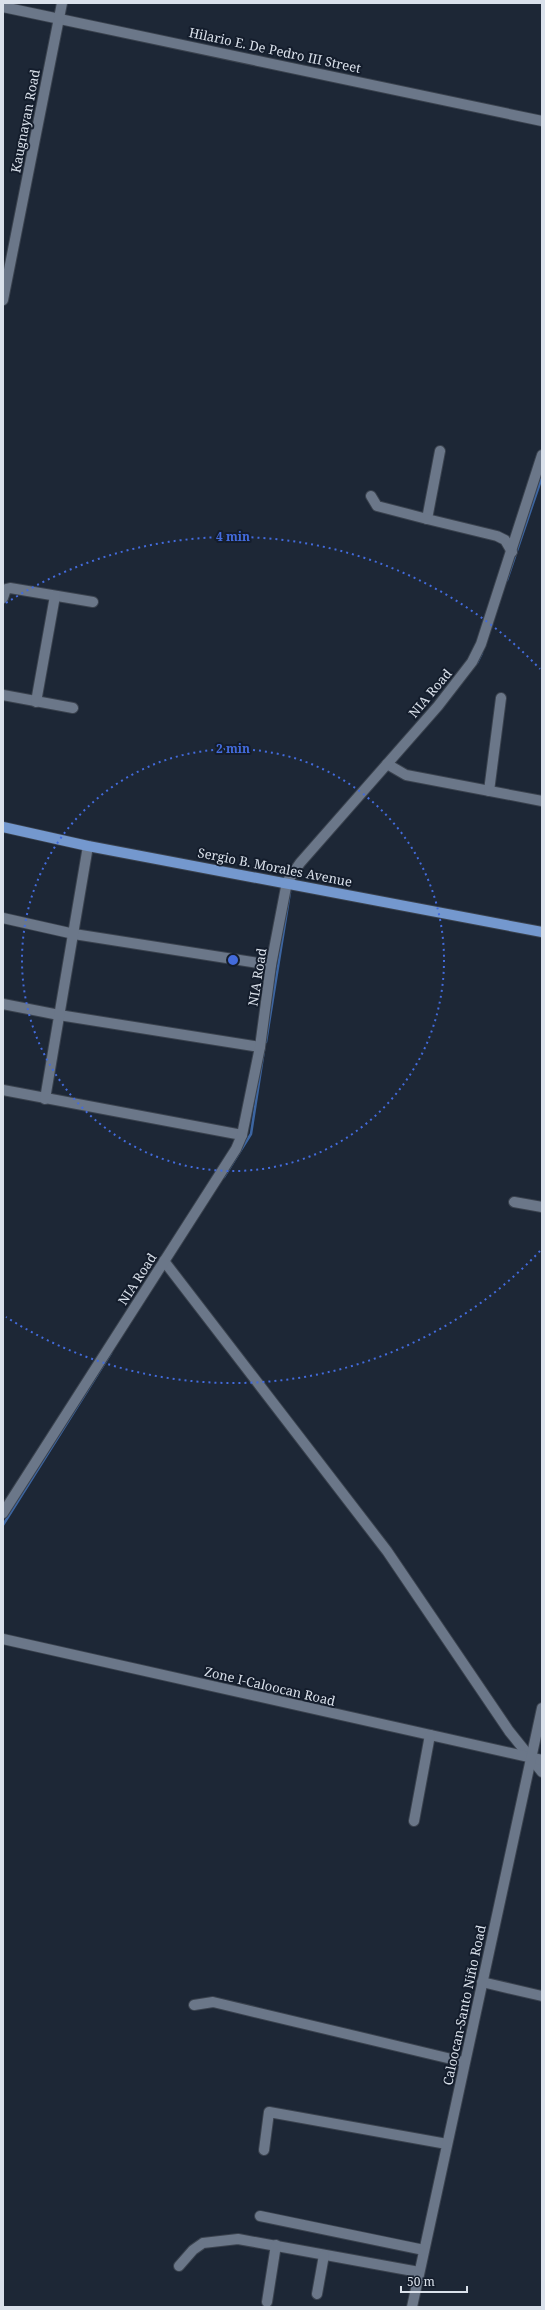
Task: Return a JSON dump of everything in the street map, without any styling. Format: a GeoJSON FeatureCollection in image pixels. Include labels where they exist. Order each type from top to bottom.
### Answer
{"type":"FeatureCollection","features":[{"type":"Feature","properties":{"kind":"main road","name":"Sergio B. Morales Avenue"},"geometry":{"type":"LineString","coordinates":[[3,827],[88,846],[286,882],[542,932]]}},
{"type":"Feature","properties":{"kind":"street","name":"Kaugnayan Road"},"geometry":{"type":"LineString","coordinates":[[3,300],[62,3]]}},
{"type":"Feature","properties":{"kind":"street","name":"Hilario E. De Pedro III Street"},"geometry":{"type":"LineString","coordinates":[[3,7],[542,121]]}},
{"type":"Feature","properties":{"kind":"street"},"geometry":{"type":"LineString","coordinates":[[427,519],[440,451]]}},
{"type":"Feature","properties":{"kind":"street","name":"NIA Road"},"geometry":{"type":"LineString","coordinates":[[3,1513],[228,1163],[242,1135],[260,1047],[271,965],[286,882],[300,863],[391,767],[472,662],[481,644],[512,552],[542,455]]}},
{"type":"Feature","properties":{"kind":"street"},"geometry":{"type":"LineString","coordinates":[[371,496],[377,506],[497,536],[505,540],[512,552]]}},
{"type":"Feature","properties":{"kind":"street"},"geometry":{"type":"LineString","coordinates":[[3,598],[6,589],[10,588],[93,602]]}},
{"type":"Feature","properties":{"kind":"street"},"geometry":{"type":"LineString","coordinates":[[36,702],[55,596]]}},
{"type":"Feature","properties":{"kind":"street"},"geometry":{"type":"LineString","coordinates":[[3,696],[73,708]]}},
{"type":"Feature","properties":{"kind":"street"},"geometry":{"type":"LineString","coordinates":[[489,791],[501,698]]}},
{"type":"Feature","properties":{"kind":"street"},"geometry":{"type":"LineString","coordinates":[[391,767],[406,775],[542,801]]}},
{"type":"Feature","properties":{"kind":"street"},"geometry":{"type":"LineString","coordinates":[[45,1099],[88,846]]}},
{"type":"Feature","properties":{"kind":"street"},"geometry":{"type":"LineString","coordinates":[[3,918],[74,934],[271,965]]}},
{"type":"Feature","properties":{"kind":"street"},"geometry":{"type":"LineString","coordinates":[[3,1004],[59,1015],[260,1047]]}},
{"type":"Feature","properties":{"kind":"street"},"geometry":{"type":"LineString","coordinates":[[3,1090],[242,1135]]}},
{"type":"Feature","properties":{"kind":"street"},"geometry":{"type":"LineString","coordinates":[[514,1202],[542,1208]]}},
{"type":"Feature","properties":{"kind":"street"},"geometry":{"type":"LineString","coordinates":[[164,1261],[387,1551],[509,1731],[542,1772]]}},
{"type":"Feature","properties":{"kind":"street","name":"Zone I-Caloocan Road"},"geometry":{"type":"LineString","coordinates":[[3,1639],[542,1760]]}},
{"type":"Feature","properties":{"kind":"street","name":"Caloocan-Santo Niño Road"},"geometry":{"type":"LineString","coordinates":[[412,2307],[542,1708]]}},
{"type":"Feature","properties":{"kind":"street"},"geometry":{"type":"LineString","coordinates":[[414,1821],[430,1735]]}},
{"type":"Feature","properties":{"kind":"street"},"geometry":{"type":"LineString","coordinates":[[482,1982],[542,1996]]}},
{"type":"Feature","properties":{"kind":"street"},"geometry":{"type":"LineString","coordinates":[[194,2005],[213,2002],[464,2062]]}},
{"type":"Feature","properties":{"kind":"street"},"geometry":{"type":"LineString","coordinates":[[264,2150],[269,2112],[447,2144]]}},
{"type":"Feature","properties":{"kind":"street"},"geometry":{"type":"LineString","coordinates":[[260,2216],[424,2250]]}},
{"type":"Feature","properties":{"kind":"street"},"geometry":{"type":"LineString","coordinates":[[179,2266],[193,2250],[210,2241],[238,2239],[419,2272]]}},
{"type":"Feature","properties":{"kind":"street"},"geometry":{"type":"LineString","coordinates":[[267,2302],[276,2245]]}},
{"type":"Feature","properties":{"kind":"street"},"geometry":{"type":"LineString","coordinates":[[317,2294],[324,2255]]}},
{"type":"Feature","properties":{"kind":"waterway"},"geometry":{"type":"LineString","coordinates":[[507,580],[542,477]]}},
{"type":"Feature","properties":{"kind":"waterway"},"geometry":{"type":"LineString","coordinates":[[477,663],[482,653]]}},
{"type":"Feature","properties":{"kind":"waterway"},"geometry":{"type":"LineString","coordinates":[[266,1042],[290,892]]}},
{"type":"Feature","properties":{"kind":"waterway"},"geometry":{"type":"LineString","coordinates":[[224,1177],[251,1134],[264,1050]]}},
{"type":"Feature","properties":{"kind":"waterway"},"geometry":{"type":"LineString","coordinates":[[3,1525],[111,1353]]}}]}
